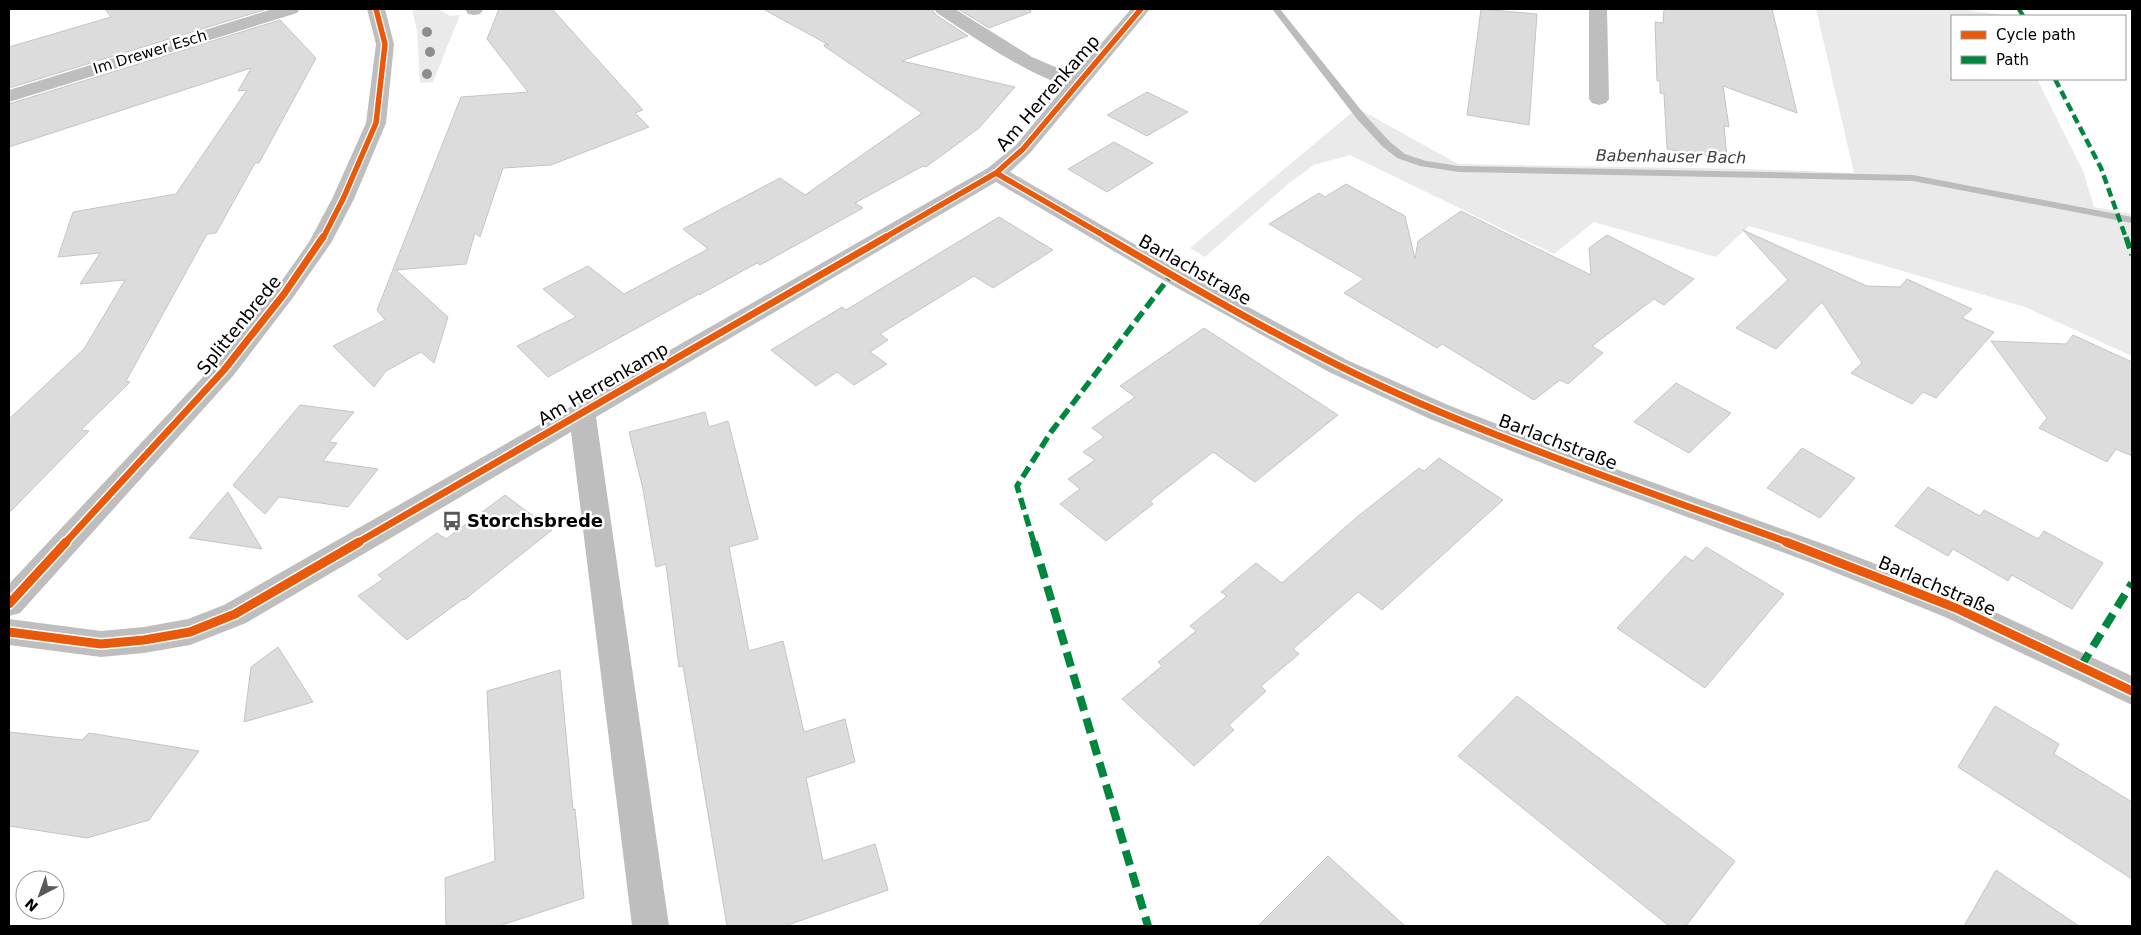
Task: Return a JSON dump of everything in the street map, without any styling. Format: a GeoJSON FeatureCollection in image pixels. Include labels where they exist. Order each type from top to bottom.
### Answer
{"type":"FeatureCollection","features":[{"type":"Feature","properties":{"kind":"street","name":"Im Drewer Esch"},"geometry":{"type":"LineString","coordinates":[[9,96],[291,9]]}},
{"type":"Feature","properties":{"kind":"street","name":"Splittenbrede"},"geometry":{"type":"LineString","coordinates":[[9,604],[224,370],[284,294],[320,243],[343,199],[376,122],[385,44],[376,9]]}},
{"type":"Feature","properties":{"kind":"street","name":"Am Herrenkamp"},"geometry":{"type":"LineString","coordinates":[[943,9],[1030,64],[1052,75],[1079,84]]}},
{"type":"Feature","properties":{"kind":"street","name":"Am Herrenkamp"},"geometry":{"type":"LineString","coordinates":[[9,632],[101,644],[144,640],[190,632],[235,614],[259,601],[996,173],[1023,150],[1129,21],[1141,9]]}},
{"type":"Feature","properties":{"kind":"street"},"geometry":{"type":"LineString","coordinates":[[1598,9],[1599,99]]}},
{"type":"Feature","properties":{"kind":"street","name":"Barlachstraße"},"geometry":{"type":"LineString","coordinates":[[996,173],[1171,275],[1321,356],[1439,412],[1570,463],[1819,554],[1956,608],[2132,691]]}},
{"type":"Feature","properties":{"kind":"street"},"geometry":{"type":"LineString","coordinates":[[582,413],[651,926]]}},
{"type":"Feature","properties":{"kind":"shaded area"},"geometry":{"type":"Polygon","coordinates":[[[412,9],[438,9],[450,16],[460,15],[433,82],[420,83],[417,31],[412,9]]]}},
{"type":"Feature","properties":{"kind":"shaded area"},"geometry":{"type":"Polygon","coordinates":[[[1816,9],[1957,9],[2005,15],[1951,15],[1951,80],[2038,80],[2083,171],[2094,207],[2132,214],[2132,356],[2025,307],[1749,226],[1716,257],[1594,222],[1554,254],[1350,155],[1314,165],[1288,184],[1205,257],[1190,248],[1357,108],[1458,164],[1750,169],[1854,173],[1816,9]]]}},
{"type":"Feature","properties":{"kind":"building"},"geometry":{"type":"Polygon","coordinates":[[[105,9],[267,9],[9,88],[9,47],[111,17],[105,9]]]}},
{"type":"Feature","properties":{"kind":"building"},"geometry":{"type":"Polygon","coordinates":[[[499,9],[552,9],[643,110],[635,113],[649,127],[551,165],[503,168],[480,237],[475,233],[466,264],[396,270],[448,317],[434,363],[421,352],[386,371],[374,387],[333,346],[385,320],[377,310],[461,97],[528,92],[487,39],[499,9]]]}},
{"type":"Feature","properties":{"kind":"building"},"geometry":{"type":"Polygon","coordinates":[[[763,9],[932,9],[936,15],[968,36],[902,61],[1015,87],[979,128],[926,167],[923,166],[855,203],[863,208],[760,265],[757,263],[699,295],[697,293],[697,295],[548,377],[517,346],[576,317],[543,289],[588,266],[624,294],[708,249],[683,229],[780,178],[805,195],[922,113],[824,46],[825,44],[829,45],[763,9]]]}},
{"type":"Feature","properties":{"kind":"building"},"geometry":{"type":"Polygon","coordinates":[[[958,9],[1030,9],[1031,12],[989,28],[958,9]]]}},
{"type":"Feature","properties":{"kind":"building"},"geometry":{"type":"Polygon","coordinates":[[[1481,9],[1537,14],[1529,125],[1467,115],[1481,9]]]}},
{"type":"Feature","properties":{"kind":"building"},"geometry":{"type":"Polygon","coordinates":[[[1664,9],[1772,9],[1797,113],[1723,86],[1729,127],[1724,126],[1727,159],[1667,149],[1664,94],[1660,93],[1660,81],[1657,81],[1655,22],[1663,23],[1664,9]]]}},
{"type":"Feature","properties":{"kind":"building"},"geometry":{"type":"Polygon","coordinates":[[[280,20],[316,58],[259,163],[255,163],[216,233],[207,234],[126,381],[130,382],[81,430],[89,431],[9,513],[9,419],[84,349],[125,280],[80,284],[100,253],[58,257],[73,212],[176,194],[247,90],[238,91],[251,68],[9,147],[9,104],[280,20]]]}},
{"type":"Feature","properties":{"kind":"building"},"geometry":{"type":"Polygon","coordinates":[[[1147,92],[1188,112],[1147,136],[1107,115],[1147,92]]]}},
{"type":"Feature","properties":{"kind":"building"},"geometry":{"type":"Polygon","coordinates":[[[1114,142],[1153,163],[1107,192],[1068,169],[1114,142]]]}},
{"type":"Feature","properties":{"kind":"building"},"geometry":{"type":"Polygon","coordinates":[[[1346,184],[1405,216],[1415,259],[1418,241],[1461,211],[1591,275],[1589,248],[1607,235],[1694,279],[1664,305],[1654,299],[1592,346],[1603,353],[1568,384],[1560,380],[1534,400],[1442,344],[1437,348],[1344,293],[1364,279],[1269,224],[1319,193],[1325,197],[1346,184]]]}},
{"type":"Feature","properties":{"kind":"building"},"geometry":{"type":"Polygon","coordinates":[[[999,217],[1053,250],[993,288],[974,276],[880,334],[888,340],[870,352],[887,364],[854,385],[837,372],[816,386],[771,350],[842,307],[846,310],[999,217]]]}},
{"type":"Feature","properties":{"kind":"building"},"geometry":{"type":"Polygon","coordinates":[[[1743,230],[1867,286],[1900,287],[1907,279],[1972,309],[1962,318],[1994,332],[1936,398],[1923,392],[1912,404],[1851,373],[1862,363],[1822,302],[1776,349],[1736,328],[1788,280],[1743,230]]]}},
{"type":"Feature","properties":{"kind":"building"},"geometry":{"type":"Polygon","coordinates":[[[1204,328],[1338,415],[1255,482],[1213,452],[1150,501],[1153,504],[1106,541],[1060,504],[1080,489],[1068,479],[1095,460],[1083,452],[1104,437],[1092,428],[1135,397],[1120,386],[1204,328]]]}},
{"type":"Feature","properties":{"kind":"building"},"geometry":{"type":"Polygon","coordinates":[[[2073,335],[2132,362],[2132,456],[2116,449],[2107,462],[2039,428],[2047,418],[1991,341],[2066,344],[2073,335]]]}},
{"type":"Feature","properties":{"kind":"building"},"geometry":{"type":"Polygon","coordinates":[[[1676,383],[1731,413],[1689,453],[1634,422],[1676,383]]]}},
{"type":"Feature","properties":{"kind":"building"},"geometry":{"type":"Polygon","coordinates":[[[300,405],[354,412],[329,442],[337,443],[323,461],[378,469],[348,507],[279,497],[265,514],[233,485],[300,405]]]}},
{"type":"Feature","properties":{"kind":"building"},"geometry":{"type":"Polygon","coordinates":[[[705,412],[709,427],[728,421],[758,539],[729,547],[749,651],[783,641],[804,732],[845,719],[855,762],[806,778],[823,861],[875,844],[888,890],[785,926],[727,926],[683,666],[679,667],[666,564],[656,567],[643,489],[629,432],[705,412]]]}},
{"type":"Feature","properties":{"kind":"building"},"geometry":{"type":"Polygon","coordinates":[[[1802,448],[1855,478],[1820,518],[1767,488],[1802,448]]]}},
{"type":"Feature","properties":{"kind":"building"},"geometry":{"type":"Polygon","coordinates":[[[1439,458],[1503,500],[1382,610],[1358,592],[1293,649],[1299,654],[1261,686],[1266,691],[1229,725],[1234,730],[1194,766],[1122,699],[1162,666],[1158,662],[1196,631],[1190,626],[1227,596],[1221,592],[1256,563],[1282,583],[1357,517],[1419,468],[1424,471],[1439,458]]]}},
{"type":"Feature","properties":{"kind":"building"},"geometry":{"type":"Polygon","coordinates":[[[1928,487],[1980,516],[1984,510],[2038,539],[2044,531],[2103,563],[2072,609],[2012,575],[2008,581],[1953,549],[1948,556],[1895,526],[1928,487]]]}},
{"type":"Feature","properties":{"kind":"building"},"geometry":{"type":"Polygon","coordinates":[[[228,492],[262,549],[189,538],[228,492]]]}},
{"type":"Feature","properties":{"kind":"building"},"geometry":{"type":"Polygon","coordinates":[[[505,495],[552,530],[464,600],[407,640],[358,596],[383,579],[378,575],[437,533],[446,539],[505,495]]]}},
{"type":"Feature","properties":{"kind":"building"},"geometry":{"type":"Polygon","coordinates":[[[1706,547],[1784,594],[1705,688],[1617,628],[1685,556],[1693,561],[1706,547]]]}},
{"type":"Feature","properties":{"kind":"building"},"geometry":{"type":"Polygon","coordinates":[[[278,647],[313,702],[244,722],[251,667],[278,647]]]}},
{"type":"Feature","properties":{"kind":"building"},"geometry":{"type":"Polygon","coordinates":[[[560,670],[573,810],[575,809],[584,898],[499,926],[446,926],[445,878],[495,861],[487,691],[560,670]]]}},
{"type":"Feature","properties":{"kind":"building"},"geometry":{"type":"Polygon","coordinates":[[[1517,696],[1735,861],[1686,926],[1669,926],[1458,756],[1517,696]]]}},
{"type":"Feature","properties":{"kind":"building"},"geometry":{"type":"Polygon","coordinates":[[[1995,706],[2059,744],[2054,754],[2132,802],[2132,879],[1958,767],[1995,706]]]}},
{"type":"Feature","properties":{"kind":"building"},"geometry":{"type":"Polygon","coordinates":[[[9,732],[82,740],[89,733],[199,751],[149,820],[87,838],[9,826],[9,732]]]}},
{"type":"Feature","properties":{"kind":"building"},"geometry":{"type":"Polygon","coordinates":[[[1328,856],[1405,926],[1258,926],[1328,856]]]}},
{"type":"Feature","properties":{"kind":"building"},"geometry":{"type":"Polygon","coordinates":[[[1996,870],[2079,926],[1964,926],[1996,870]]]}},
{"type":"Feature","properties":{"kind":"waterway","name":"Babenhauser Bach"},"geometry":{"type":"LineString","coordinates":[[1276,9],[1361,117],[1386,144],[1401,156],[1424,164],[1459,169],[1913,178],[2132,220]]}},
{"type":"Feature","properties":{"kind":"marked path"},"geometry":{"type":"LineString","coordinates":[[2019,9],[2022,15]]}},
{"type":"Feature","properties":{"kind":"marked path"},"geometry":{"type":"LineString","coordinates":[[2056,80],[2101,168],[2132,255]]}},
{"type":"Feature","properties":{"kind":"marked path"},"geometry":{"type":"LineString","coordinates":[[1148,926],[1017,486],[1051,432],[1171,275]]}},
{"type":"Feature","properties":{"kind":"marked path"},"geometry":{"type":"LineString","coordinates":[[2081,666],[2132,583]]}},
{"type":"Feature","properties":{"kind":"cycle path"},"geometry":{"type":"LineString","coordinates":[[9,604],[224,370],[284,294],[320,243],[343,199],[376,123],[385,44],[376,9]]}},
{"type":"Feature","properties":{"kind":"cycle path"},"geometry":{"type":"LineString","coordinates":[[9,632],[101,644],[144,640],[190,632],[235,614],[996,173],[1023,149],[1141,9]]}},
{"type":"Feature","properties":{"kind":"cycle path"},"geometry":{"type":"LineString","coordinates":[[996,173],[1171,275],[1338,366],[1439,412],[1570,463],[1819,554],[1956,608],[2132,691]]}},
{"type":"Feature","properties":{"kind":"place","name":"Storchsbrede"},"geometry":{"type":"Point","coordinates":[452,521]}}]}
